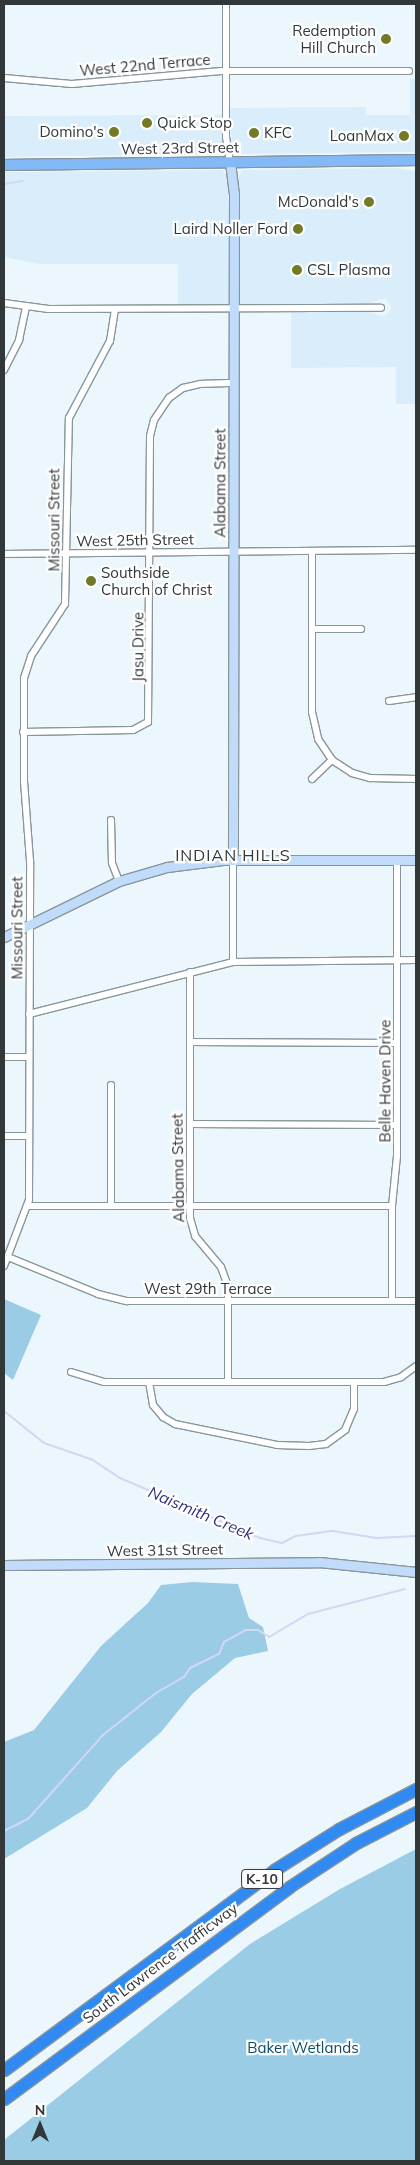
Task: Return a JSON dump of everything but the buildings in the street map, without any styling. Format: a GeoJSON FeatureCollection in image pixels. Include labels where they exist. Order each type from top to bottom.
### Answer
{"type":"FeatureCollection","features":[{"type":"Feature","properties":{"kind":"highway","name":"South Lawrence Trafficway"},"geometry":{"type":"LineString","coordinates":[[4,2070],[274,1870],[339,1829],[416,1789]]}},
{"type":"Feature","properties":{"kind":"highway","name":"South Lawrence Trafficway"},"geometry":{"type":"LineString","coordinates":[[4,2099],[288,1887],[356,1843],[416,1812]]}},
{"type":"Feature","properties":{"kind":"main road","name":"West 23rd Street"},"geometry":{"type":"LineString","coordinates":[[4,165],[416,160]]}},
{"type":"Feature","properties":{"kind":"street","name":"Alabama Street"},"geometry":{"type":"LineString","coordinates":[[226,4],[226,72],[230,162],[234,193],[233,962]]}},
{"type":"Feature","properties":{"kind":"street","name":"West 22nd Terrace"},"geometry":{"type":"LineString","coordinates":[[4,78],[72,84],[226,72],[409,72]]}},
{"type":"Feature","properties":{"kind":"street"},"geometry":{"type":"LineString","coordinates":[[4,303],[26,308],[382,308]]}},
{"type":"Feature","properties":{"kind":"street"},"geometry":{"type":"LineString","coordinates":[[4,370],[19,340],[26,308]]}},
{"type":"Feature","properties":{"kind":"street","name":"Missouri Street"},"geometry":{"type":"LineString","coordinates":[[4,1266],[28,1206],[30,924],[23,732],[25,670],[65,604],[69,418],[110,341],[115,309]]}},
{"type":"Feature","properties":{"kind":"street","name":"Jasu Drive"},"geometry":{"type":"LineString","coordinates":[[23,732],[133,730],[148,722],[150,436],[157,413],[169,398],[183,388],[201,384],[234,383]]}},
{"type":"Feature","properties":{"kind":"street","name":"West 25th Street"},"geometry":{"type":"LineString","coordinates":[[4,554],[416,550]]}},
{"type":"Feature","properties":{"kind":"street"},"geometry":{"type":"LineString","coordinates":[[312,551],[313,724],[320,744],[332,760],[344,769],[370,778],[416,779]]}},
{"type":"Feature","properties":{"kind":"street"},"geometry":{"type":"LineString","coordinates":[[312,629],[361,629]]}},
{"type":"Feature","properties":{"kind":"street"},"geometry":{"type":"LineString","coordinates":[[389,702],[416,698]]}},
{"type":"Feature","properties":{"kind":"street"},"geometry":{"type":"LineString","coordinates":[[312,779],[332,760]]}},
{"type":"Feature","properties":{"kind":"street"},"geometry":{"type":"LineString","coordinates":[[111,820],[112,862],[119,880]]}},
{"type":"Feature","properties":{"kind":"street"},"geometry":{"type":"LineString","coordinates":[[4,937],[119,880],[167,867],[233,860],[416,860]]}},
{"type":"Feature","properties":{"kind":"street","name":"Belle Haven Drive"},"geometry":{"type":"LineString","coordinates":[[392,1301],[392,1206],[397,1125],[397,860]]}},
{"type":"Feature","properties":{"kind":"street"},"geometry":{"type":"LineString","coordinates":[[29,1014],[233,962],[416,960]]}},
{"type":"Feature","properties":{"kind":"street","name":"Alabama Street"},"geometry":{"type":"LineString","coordinates":[[190,972],[190,1206],[194,1232],[221,1267],[228,1286],[228,1382]]}},
{"type":"Feature","properties":{"kind":"street"},"geometry":{"type":"LineString","coordinates":[[190,1042],[397,1043]]}},
{"type":"Feature","properties":{"kind":"street"},"geometry":{"type":"LineString","coordinates":[[4,1057],[29,1057]]}},
{"type":"Feature","properties":{"kind":"street"},"geometry":{"type":"LineString","coordinates":[[111,1085],[111,1206]]}},
{"type":"Feature","properties":{"kind":"street"},"geometry":{"type":"LineString","coordinates":[[190,1124],[397,1125]]}},
{"type":"Feature","properties":{"kind":"street"},"geometry":{"type":"LineString","coordinates":[[4,1136],[29,1136]]}},
{"type":"Feature","properties":{"kind":"street"},"geometry":{"type":"LineString","coordinates":[[28,1206],[392,1206]]}},
{"type":"Feature","properties":{"kind":"street","name":"West 29th Terrace"},"geometry":{"type":"LineString","coordinates":[[8,1256],[118,1299],[416,1301]]}},
{"type":"Feature","properties":{"kind":"street"},"geometry":{"type":"LineString","coordinates":[[71,1372],[104,1382],[354,1382],[393,1380],[416,1366]]}},
{"type":"Feature","properties":{"kind":"street"},"geometry":{"type":"LineString","coordinates":[[149,1382],[153,1405],[163,1416],[175,1424],[277,1445],[309,1446],[326,1444],[345,1430],[354,1409],[354,1382]]}},
{"type":"Feature","properties":{"kind":"street","name":"West 31st Street"},"geometry":{"type":"LineString","coordinates":[[4,1565],[319,1562],[416,1572]]}},
{"type":"Feature","properties":{"kind":"shaded area"},"geometry":{"type":"Polygon","coordinates":[[[410,79],[416,79],[416,152],[238,154],[232,150],[229,108],[366,107],[366,115],[410,115],[410,79]]]}},
{"type":"Feature","properties":{"kind":"shaded area"},"geometry":{"type":"Polygon","coordinates":[[[222,115],[222,148],[216,154],[4,157],[4,116],[222,115]]]}},
{"type":"Feature","properties":{"kind":"shaded area"},"geometry":{"type":"Polygon","coordinates":[[[396,168],[416,171],[416,404],[396,404],[396,367],[291,368],[291,312],[367,311],[384,317],[392,308],[385,298],[364,305],[243,306],[238,303],[238,178],[242,170],[396,168]]]}},
{"type":"Feature","properties":{"kind":"shaded area"},"geometry":{"type":"Polygon","coordinates":[[[222,170],[227,176],[230,216],[230,300],[227,305],[178,306],[178,264],[38,264],[4,257],[4,172],[222,170]]]}},
{"type":"Feature","properties":{"kind":"green space"},"geometry":{"type":"Polygon","coordinates":[[[4,1299],[41,1315],[13,1380],[4,1373],[4,1299]]]}},
{"type":"Feature","properties":{"kind":"green space"},"geometry":{"type":"Polygon","coordinates":[[[192,1582],[238,1584],[249,1618],[263,1627],[268,1651],[235,1658],[192,1694],[161,1732],[117,1771],[87,1808],[4,1859],[4,1742],[34,1730],[101,1646],[148,1603],[161,1585],[192,1582]]]}},
{"type":"Feature","properties":{"kind":"green space","name":"Baker Wetlands"},"geometry":{"type":"Polygon","coordinates":[[[416,1849],[416,2161],[4,2161],[4,2140],[250,1944],[340,1889],[416,1849]]]}},
{"type":"Feature","properties":{"kind":"waterway"},"geometry":{"type":"LineString","coordinates":[[4,184],[23,181]]}},
{"type":"Feature","properties":{"kind":"waterway","name":"Naismith Creek"},"geometry":{"type":"LineString","coordinates":[[4,1411],[44,1443],[93,1460],[120,1478],[260,1538],[282,1543],[296,1536],[333,1531],[376,1538],[416,1536]]}},
{"type":"Feature","properties":{"kind":"waterway"},"geometry":{"type":"LineString","coordinates":[[4,1831],[29,1818],[103,1735],[156,1693],[184,1677],[190,1668],[219,1654],[224,1642],[246,1630],[258,1630],[269,1637],[308,1614],[405,1589]]}},
{"type":"Feature","properties":{"kind":"place","name":"Redemption Hill Church"},"geometry":{"type":"Point","coordinates":[386,39]}},
{"type":"Feature","properties":{"kind":"place","name":"Quick Stop"},"geometry":{"type":"Point","coordinates":[147,123]}},
{"type":"Feature","properties":{"kind":"place","name":"Domino's"},"geometry":{"type":"Point","coordinates":[114,132]}},
{"type":"Feature","properties":{"kind":"place","name":"KFC"},"geometry":{"type":"Point","coordinates":[254,133]}},
{"type":"Feature","properties":{"kind":"place","name":"LoanMax"},"geometry":{"type":"Point","coordinates":[404,136]}},
{"type":"Feature","properties":{"kind":"place","name":"McDonald's"},"geometry":{"type":"Point","coordinates":[369,202]}},
{"type":"Feature","properties":{"kind":"place","name":"Laird Noller Ford"},"geometry":{"type":"Point","coordinates":[298,229]}},
{"type":"Feature","properties":{"kind":"place","name":"CSL Plasma"},"geometry":{"type":"Point","coordinates":[297,270]}},
{"type":"Feature","properties":{"kind":"place","name":"Southside Church of Christ"},"geometry":{"type":"Point","coordinates":[91,581]}},
{"type":"Feature","properties":{"kind":"district","name":"INDIAN HILLS"},"geometry":{"type":"Point","coordinates":[233,855]}}]}
